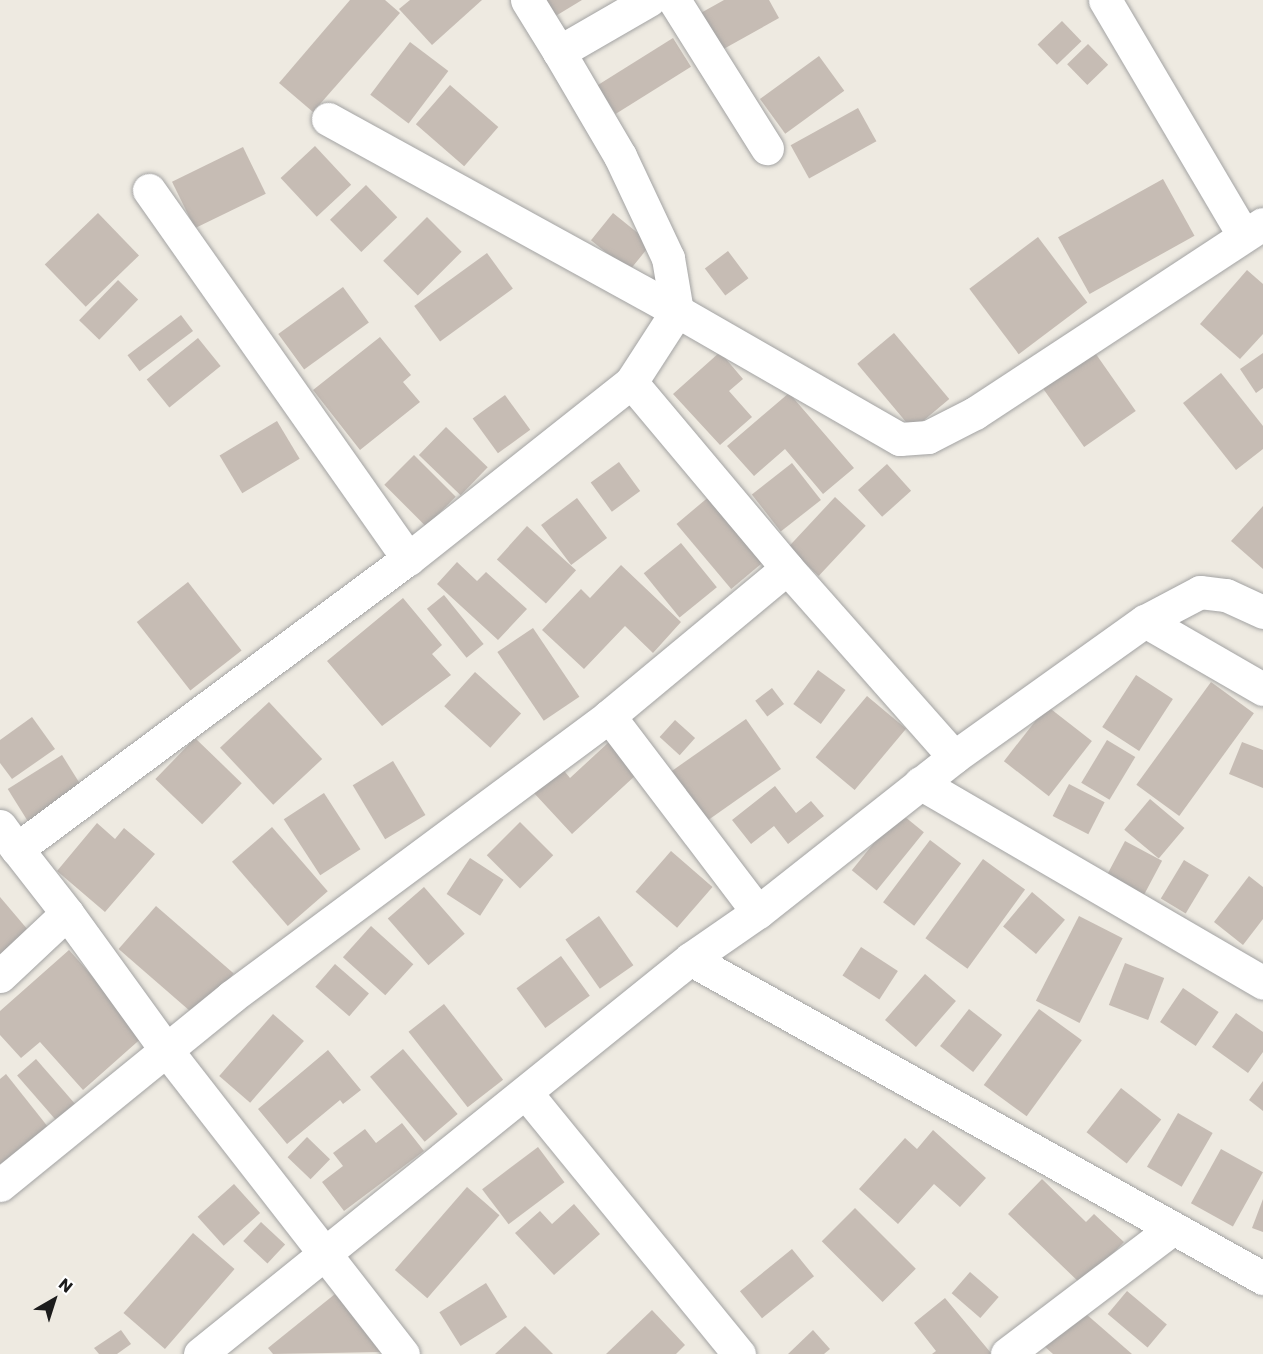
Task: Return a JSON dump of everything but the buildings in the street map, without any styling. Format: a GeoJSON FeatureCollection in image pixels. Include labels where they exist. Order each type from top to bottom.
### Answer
{"type":"FeatureCollection","features":[{"type":"Feature","properties":{"kind":"street"},"geometry":{"type":"LineString","coordinates":[[403,1354],[167,1051],[67,913],[8,837],[408,559],[631,382],[677,311],[668,258],[620,156],[527,0]]}},
{"type":"Feature","properties":{"kind":"street"},"geometry":{"type":"LineString","coordinates":[[559,52],[649,0]]}},
{"type":"Feature","properties":{"kind":"street"},"geometry":{"type":"LineString","coordinates":[[674,0],[767,148]]}},
{"type":"Feature","properties":{"kind":"street"},"geometry":{"type":"LineString","coordinates":[[328,119],[677,311],[900,439],[928,438],[975,413],[1253,229],[1105,0]]}},
{"type":"Feature","properties":{"kind":"street"},"geometry":{"type":"LineString","coordinates":[[149,190],[408,559]]}},
{"type":"Feature","properties":{"kind":"street"},"geometry":{"type":"LineString","coordinates":[[631,382],[786,568],[954,757]]}},
{"type":"Feature","properties":{"kind":"street"},"geometry":{"type":"LineString","coordinates":[[0,1185],[231,997],[609,716],[786,568]]}},
{"type":"Feature","properties":{"kind":"street"},"geometry":{"type":"LineString","coordinates":[[200,1354],[690,959],[758,912],[954,757],[1145,621],[1200,592],[1226,595],[1263,612]]}},
{"type":"Feature","properties":{"kind":"street"},"geometry":{"type":"LineString","coordinates":[[1145,621],[1263,689]]}},
{"type":"Feature","properties":{"kind":"street"},"geometry":{"type":"LineString","coordinates":[[609,716],[758,912]]}},
{"type":"Feature","properties":{"kind":"street"},"geometry":{"type":"LineString","coordinates":[[920,783],[1263,983]]}},
{"type":"Feature","properties":{"kind":"street"},"geometry":{"type":"LineString","coordinates":[[0,976],[67,913]]}},
{"type":"Feature","properties":{"kind":"street"},"geometry":{"type":"LineString","coordinates":[[690,959],[1263,1278]]}},
{"type":"Feature","properties":{"kind":"street"},"geometry":{"type":"LineString","coordinates":[[526,1093],[739,1354]]}},
{"type":"Feature","properties":{"kind":"street"},"geometry":{"type":"LineString","coordinates":[[1007,1354],[1173,1228]]}}]}
